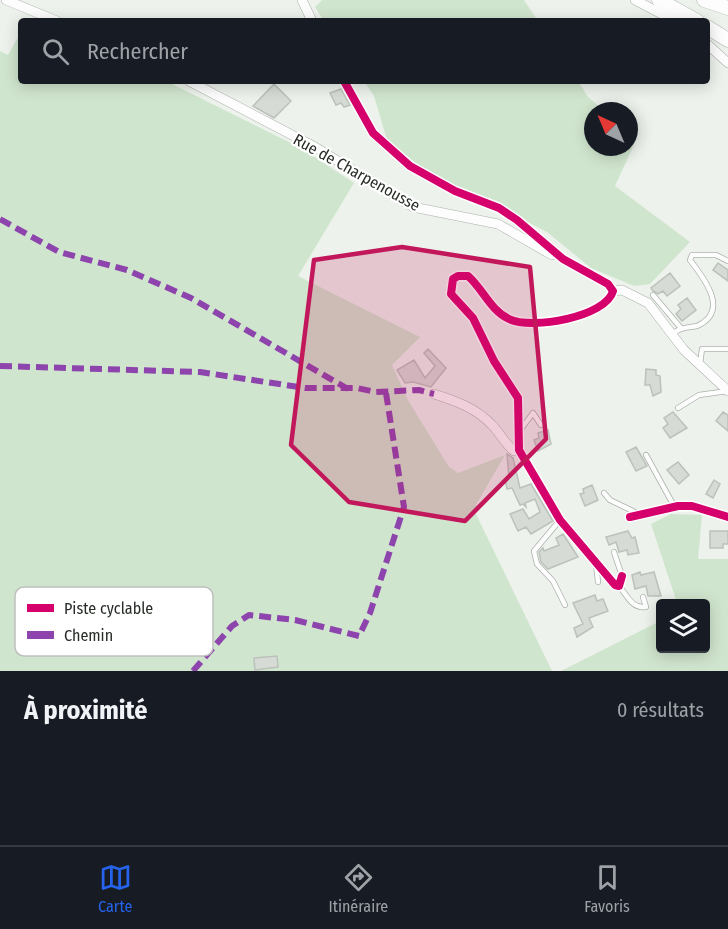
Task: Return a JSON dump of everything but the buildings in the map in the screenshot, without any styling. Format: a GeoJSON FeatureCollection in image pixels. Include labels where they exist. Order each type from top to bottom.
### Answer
{"type":"FeatureCollection","features":[{"type":"Feature","properties":{"kind":"main road"},"geometry":{"type":"LineString","coordinates":[[659,0],[692,18]]}},
{"type":"Feature","properties":{"kind":"main road"},"geometry":{"type":"LineString","coordinates":[[667,0],[693,18]]}},
{"type":"Feature","properties":{"kind":"main road"},"geometry":{"type":"LineString","coordinates":[[704,0],[728,8]]}},
{"type":"Feature","properties":{"kind":"main road"},"geometry":{"type":"LineString","coordinates":[[710,29],[728,40]]}},
{"type":"Feature","properties":{"kind":"street"},"geometry":{"type":"LineString","coordinates":[[6,0],[50,18]]}},
{"type":"Feature","properties":{"kind":"street"},"geometry":{"type":"LineString","coordinates":[[302,0],[311,18]]}},
{"type":"Feature","properties":{"kind":"street"},"geometry":{"type":"LineString","coordinates":[[635,0],[669,18]]}},
{"type":"Feature","properties":{"kind":"street"},"geometry":{"type":"LineString","coordinates":[[710,47],[728,63]]}},
{"type":"Feature","properties":{"kind":"street","name":"Rue de Charpenousse"},"geometry":{"type":"LineString","coordinates":[[195,84],[315,147],[414,207],[498,224],[562,259]]}},
{"type":"Feature","properties":{"kind":"street"},"geometry":{"type":"LineString","coordinates":[[346,84],[373,133],[396,155],[429,178],[499,208],[525,226],[562,259],[608,284],[613,291]]}},
{"type":"Feature","properties":{"kind":"street"},"geometry":{"type":"LineString","coordinates":[[613,291],[610,299],[598,308],[558,320],[530,323],[508,319],[499,312],[468,276],[458,276],[453,279],[451,294],[473,318],[494,361],[518,398],[519,450],[560,520],[615,585],[621,581]]}},
{"type":"Feature","properties":{"kind":"street"},"geometry":{"type":"LineString","coordinates":[[613,291],[621,290],[648,303],[672,334],[728,392]]}},
{"type":"Feature","properties":{"kind":"street"},"geometry":{"type":"LineString","coordinates":[[434,394],[459,402],[473,410],[494,427],[507,446],[514,451],[519,450]]}},
{"type":"Feature","properties":{"kind":"street"},"geometry":{"type":"LineString","coordinates":[[634,516],[674,506],[692,506],[728,517]]}},
{"type":"Feature","properties":{"kind":"lane"},"geometry":{"type":"LineString","coordinates":[[716,287],[690,260],[692,255],[716,255],[728,261]]}},
{"type":"Feature","properties":{"kind":"lane"},"geometry":{"type":"LineString","coordinates":[[653,295],[680,327]]}},
{"type":"Feature","properties":{"kind":"lane"},"geometry":{"type":"LineString","coordinates":[[672,334],[680,327],[696,326],[719,318]]}},
{"type":"Feature","properties":{"kind":"lane"},"geometry":{"type":"LineString","coordinates":[[700,364],[702,349],[728,349]]}},
{"type":"Feature","properties":{"kind":"lane"},"geometry":{"type":"LineString","coordinates":[[678,408],[699,395],[728,392]]}},
{"type":"Feature","properties":{"kind":"lane"},"geometry":{"type":"LineString","coordinates":[[518,434],[532,413],[541,425]]}},
{"type":"Feature","properties":{"kind":"lane"},"geometry":{"type":"LineString","coordinates":[[646,455],[674,506]]}},
{"type":"Feature","properties":{"kind":"lane"},"geometry":{"type":"LineString","coordinates":[[604,493],[610,500],[634,516]]}},
{"type":"Feature","properties":{"kind":"lane"},"geometry":{"type":"LineString","coordinates":[[560,520],[545,535],[534,551],[537,564],[553,581],[565,604]]}},
{"type":"Feature","properties":{"kind":"lane"},"geometry":{"type":"LineString","coordinates":[[614,552],[621,581],[634,605],[646,608],[643,597]]}},
{"type":"Feature","properties":{"kind":"lane"},"geometry":{"type":"LineString","coordinates":[[595,561],[598,582]]}},
{"type":"Feature","properties":{"kind":"highlighted area"},"geometry":{"type":"Polygon","coordinates":[[[402,247],[530,267],[546,439],[465,521],[349,502],[291,445],[314,260],[402,247]]]}},
{"type":"Feature","properties":{"kind":"green space"},"geometry":{"type":"Polygon","coordinates":[[[322,0],[524,0],[536,18],[322,18],[315,7],[322,0]]]}},
{"type":"Feature","properties":{"kind":"green space"},"geometry":{"type":"Polygon","coordinates":[[[18,37],[18,84],[172,84],[303,149],[354,183],[298,276],[420,337],[392,365],[408,400],[449,467],[458,473],[505,455],[477,503],[475,512],[552,671],[0,671],[0,51],[8,55],[18,37]]]}},
{"type":"Feature","properties":{"kind":"green space"},"geometry":{"type":"Polygon","coordinates":[[[366,84],[580,84],[594,102],[584,102],[584,156],[629,156],[615,186],[690,242],[650,284],[634,286],[591,268],[547,232],[426,171],[387,140],[374,96],[366,84]]]}},
{"type":"Feature","properties":{"kind":"green space"},"geometry":{"type":"Polygon","coordinates":[[[671,514],[702,515],[698,559],[728,559],[728,671],[561,671],[656,623],[656,653],[710,653],[710,599],[676,599],[651,524],[671,514]]]}},
{"type":"Feature","properties":{"kind":"marked path"},"geometry":{"type":"LineString","coordinates":[[0,219],[59,252],[127,270],[191,298],[348,389]]}},
{"type":"Feature","properties":{"kind":"marked path"},"geometry":{"type":"LineString","coordinates":[[0,366],[200,372],[305,388],[357,388],[376,392],[419,390],[434,394]]}},
{"type":"Feature","properties":{"kind":"marked path"},"geometry":{"type":"LineString","coordinates":[[213,648],[232,626],[249,615],[295,620],[359,636],[370,613],[404,507],[386,393]]}},
{"type":"Feature","properties":{"kind":"marked path"},"geometry":{"type":"LineString","coordinates":[[193,671],[206,656]]}},
{"type":"Feature","properties":{"kind":"cycle path"},"geometry":{"type":"LineString","coordinates":[[346,84],[373,133],[410,166],[455,191],[499,208],[517,220],[563,259],[608,284],[613,291],[597,308],[583,314],[567,319],[534,323],[520,322],[502,315],[468,276],[458,276],[453,279],[451,294],[473,318],[494,361],[518,398],[519,450],[560,520],[615,585],[619,586],[622,576]]}},
{"type":"Feature","properties":{"kind":"cycle path"},"geometry":{"type":"LineString","coordinates":[[630,517],[678,506],[692,506],[728,517]]}}]}
